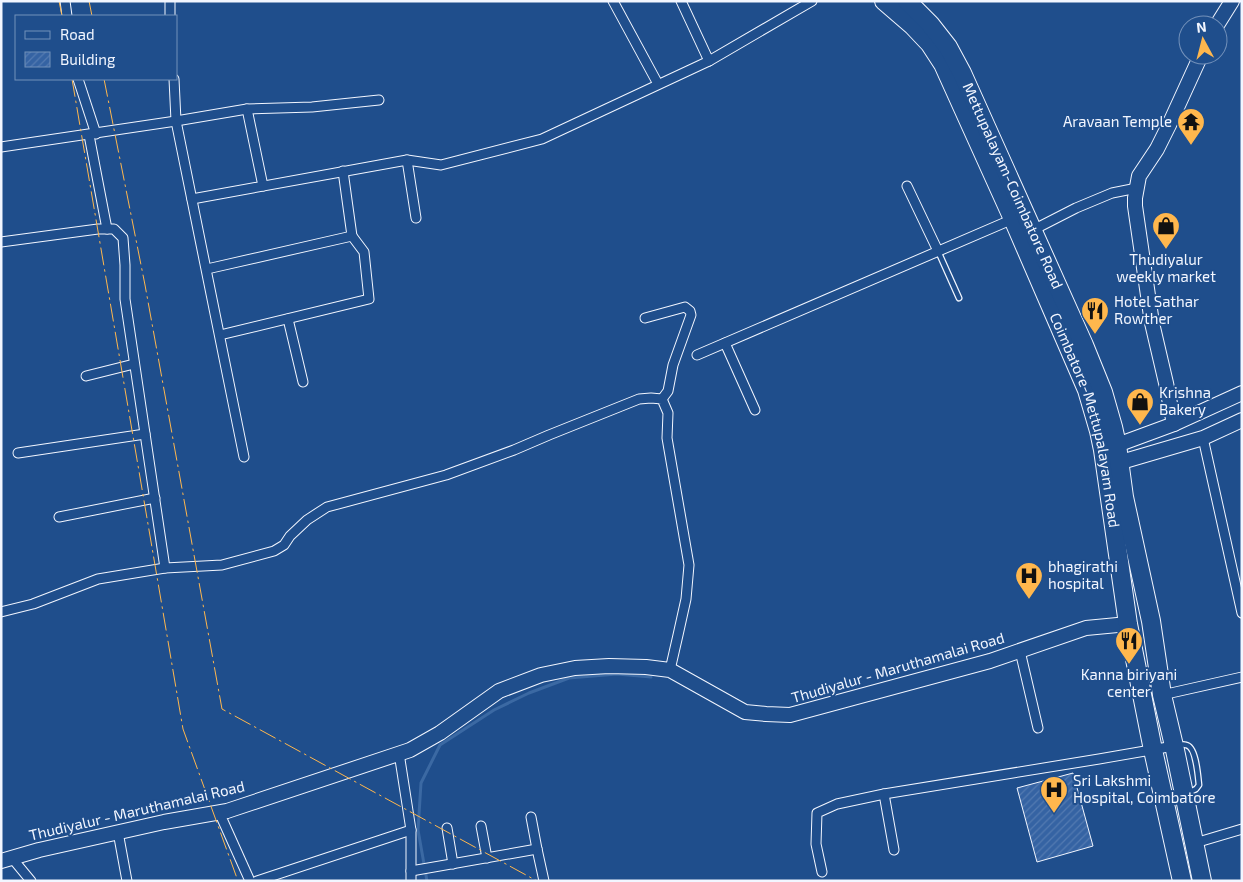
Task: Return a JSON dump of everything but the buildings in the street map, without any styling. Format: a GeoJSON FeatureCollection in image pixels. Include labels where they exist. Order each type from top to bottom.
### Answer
{"type":"FeatureCollection","features":[{"type":"Feature","properties":{"kind":"highway","name":"Coimbatore-Mettupalayam Road"},"geometry":{"type":"LineString","coordinates":[[884,1],[913,26],[930,44],[943,64],[1087,390],[1111,456],[1128,624],[1182,881]]}},
{"type":"Feature","properties":{"kind":"highway","name":"Mettupalayam-Coimbatore Road"},"geometry":{"type":"LineString","coordinates":[[907,1],[930,24],[948,47],[962,73],[1084,345],[1103,392],[1114,427],[1111,456],[1124,497],[1151,621],[1162,695],[1202,881]]}},
{"type":"Feature","properties":{"kind":"main road"},"geometry":{"type":"LineString","coordinates":[[1223,15],[1232,1]]}},
{"type":"Feature","properties":{"kind":"main road"},"geometry":{"type":"LineString","coordinates":[[1174,424],[1152,323],[1135,206],[1136,188],[1139,176],[1157,149],[1196,65]]}},
{"type":"Feature","properties":{"kind":"main road"},"geometry":{"type":"LineString","coordinates":[[1111,456],[1174,424],[1242,393]]}},
{"type":"Feature","properties":{"kind":"main road"},"geometry":{"type":"LineString","coordinates":[[1111,456],[1180,445],[1203,438],[1242,420]]}},
{"type":"Feature","properties":{"kind":"main road","name":"Thudiyalur - Maruthamalai Road"},"geometry":{"type":"LineString","coordinates":[[7,860],[39,850],[118,832],[227,810],[410,750],[440,733],[499,691],[541,676],[575,668],[609,666],[670,670],[745,712],[790,715],[990,661],[1086,628],[1128,624]]}},
{"type":"Feature","properties":{"kind":"street"},"geometry":{"type":"LineString","coordinates":[[65,1],[66,15]]}},
{"type":"Feature","properties":{"kind":"street"},"geometry":{"type":"LineString","coordinates":[[170,1],[170,15]]}},
{"type":"Feature","properties":{"kind":"street"},"geometry":{"type":"LineString","coordinates":[[612,1],[658,84]]}},
{"type":"Feature","properties":{"kind":"street"},"geometry":{"type":"LineString","coordinates":[[681,1],[709,61]]}},
{"type":"Feature","properties":{"kind":"street"},"geometry":{"type":"LineString","coordinates":[[192,199],[407,160],[441,165],[542,139],[709,61],[812,1]]}},
{"type":"Feature","properties":{"kind":"street"},"geometry":{"type":"LineString","coordinates":[[78,80],[93,134],[107,229]]}},
{"type":"Feature","properties":{"kind":"street"},"geometry":{"type":"LineString","coordinates":[[174,80],[176,122],[244,457]]}},
{"type":"Feature","properties":{"kind":"street"},"geometry":{"type":"LineString","coordinates":[[1,147],[176,122],[247,109],[312,107],[379,100]]}},
{"type":"Feature","properties":{"kind":"street"},"geometry":{"type":"LineString","coordinates":[[247,109],[263,186]]}},
{"type":"Feature","properties":{"kind":"street"},"geometry":{"type":"LineString","coordinates":[[407,160],[416,218]]}},
{"type":"Feature","properties":{"kind":"street"},"geometry":{"type":"LineString","coordinates":[[220,335],[369,299],[364,252],[352,236],[343,171]]}},
{"type":"Feature","properties":{"kind":"street"},"geometry":{"type":"LineString","coordinates":[[907,186],[938,251]]}},
{"type":"Feature","properties":{"kind":"street"},"geometry":{"type":"LineString","coordinates":[[1033,230],[1076,208],[1112,193],[1136,188]]}},
{"type":"Feature","properties":{"kind":"street"},"geometry":{"type":"LineString","coordinates":[[697,355],[1013,219]]}},
{"type":"Feature","properties":{"kind":"street"},"geometry":{"type":"LineString","coordinates":[[1,242],[98,229],[114,229],[123,238],[125,265],[124,299],[165,568]]}},
{"type":"Feature","properties":{"kind":"street"},"geometry":{"type":"LineString","coordinates":[[207,268],[352,236]]}},
{"type":"Feature","properties":{"kind":"street"},"geometry":{"type":"LineString","coordinates":[[646,318],[685,307],[690,310],[691,315],[673,365],[668,391],[662,399]]}},
{"type":"Feature","properties":{"kind":"street"},"geometry":{"type":"LineString","coordinates":[[288,319],[303,382]]}},
{"type":"Feature","properties":{"kind":"street"},"geometry":{"type":"LineString","coordinates":[[725,343],[755,410]]}},
{"type":"Feature","properties":{"kind":"street"},"geometry":{"type":"LineString","coordinates":[[86,376],[134,364]]}},
{"type":"Feature","properties":{"kind":"street"},"geometry":{"type":"LineString","coordinates":[[1,612],[33,604],[98,579],[165,568],[222,565],[274,552],[284,545],[290,536],[307,520],[327,507],[446,475],[514,450],[639,399],[662,399]]}},
{"type":"Feature","properties":{"kind":"street"},"geometry":{"type":"LineString","coordinates":[[662,399],[668,413],[667,438],[689,565],[686,598],[670,670]]}},
{"type":"Feature","properties":{"kind":"street"},"geometry":{"type":"LineString","coordinates":[[18,453],[145,434]]}},
{"type":"Feature","properties":{"kind":"street"},"geometry":{"type":"LineString","coordinates":[[1203,438],[1242,613]]}},
{"type":"Feature","properties":{"kind":"street"},"geometry":{"type":"LineString","coordinates":[[59,517],[154,498]]}},
{"type":"Feature","properties":{"kind":"street"},"geometry":{"type":"LineString","coordinates":[[1020,651],[1038,728]]}},
{"type":"Feature","properties":{"kind":"street"},"geometry":{"type":"LineString","coordinates":[[1162,695],[1242,677]]}},
{"type":"Feature","properties":{"kind":"street"},"geometry":{"type":"LineString","coordinates":[[822,872],[816,844],[817,813],[837,804],[884,794],[1174,746]]}},
{"type":"Feature","properties":{"kind":"street"},"geometry":{"type":"LineString","coordinates":[[399,753],[411,830],[414,874],[430,868],[537,849]]}},
{"type":"Feature","properties":{"kind":"street"},"geometry":{"type":"LineString","coordinates":[[884,794],[894,850]]}},
{"type":"Feature","properties":{"kind":"street"},"geometry":{"type":"LineString","coordinates":[[219,812],[250,881]]}},
{"type":"Feature","properties":{"kind":"street"},"geometry":{"type":"LineString","coordinates":[[532,817],[544,881]]}},
{"type":"Feature","properties":{"kind":"street"},"geometry":{"type":"LineString","coordinates":[[481,826],[487,858]]}},
{"type":"Feature","properties":{"kind":"street"},"geometry":{"type":"LineString","coordinates":[[446,828],[453,864]]}},
{"type":"Feature","properties":{"kind":"street"},"geometry":{"type":"LineString","coordinates":[[1194,842],[1242,829]]}},
{"type":"Feature","properties":{"kind":"street"},"geometry":{"type":"LineString","coordinates":[[257,881],[411,830]]}},
{"type":"Feature","properties":{"kind":"street"},"geometry":{"type":"LineString","coordinates":[[118,832],[127,881]]}},
{"type":"Feature","properties":{"kind":"street"},"geometry":{"type":"LineString","coordinates":[[7,860],[31,881]]}},
{"type":"Feature","properties":{"kind":"lane"},"geometry":{"type":"LineString","coordinates":[[938,251],[959,298]]}},
{"type":"Feature","properties":{"kind":"waterway"},"geometry":{"type":"LineString","coordinates":[[427,881],[418,830],[421,783],[440,745],[494,710],[529,693],[569,678],[617,674],[651,677]]}},
{"type":"Feature","properties":{"kind":"power"},"geometry":{"type":"LineString","coordinates":[[59,1],[62,15]]}},
{"type":"Feature","properties":{"kind":"power"},"geometry":{"type":"LineString","coordinates":[[89,1],[92,15]]}},
{"type":"Feature","properties":{"kind":"power"},"geometry":{"type":"LineString","coordinates":[[72,80],[183,729],[238,881]]}},
{"type":"Feature","properties":{"kind":"power"},"geometry":{"type":"LineString","coordinates":[[104,80],[145,285],[222,709],[537,881]]}},
{"type":"Feature","properties":{"kind":"place","name":"Aravaan Temple"},"geometry":{"type":"Point","coordinates":[1191,146]}},
{"type":"Feature","properties":{"kind":"place","name":"Thudiyalur weekly market"},"geometry":{"type":"Point","coordinates":[1166,250]}},
{"type":"Feature","properties":{"kind":"place","name":"Hotel Sathar Rowther"},"geometry":{"type":"Point","coordinates":[1095,335]}},
{"type":"Feature","properties":{"kind":"place","name":"Krishna Bakery"},"geometry":{"type":"Point","coordinates":[1140,426]}},
{"type":"Feature","properties":{"kind":"place","name":"bhagirathi hospital"},"geometry":{"type":"Point","coordinates":[1029,600]}},
{"type":"Feature","properties":{"kind":"place","name":"Kanna biriyani center"},"geometry":{"type":"Point","coordinates":[1129,665]}},
{"type":"Feature","properties":{"kind":"place","name":"Sri Lakshmi Hospital, Coimbatore"},"geometry":{"type":"Point","coordinates":[1054,814]}}]}
